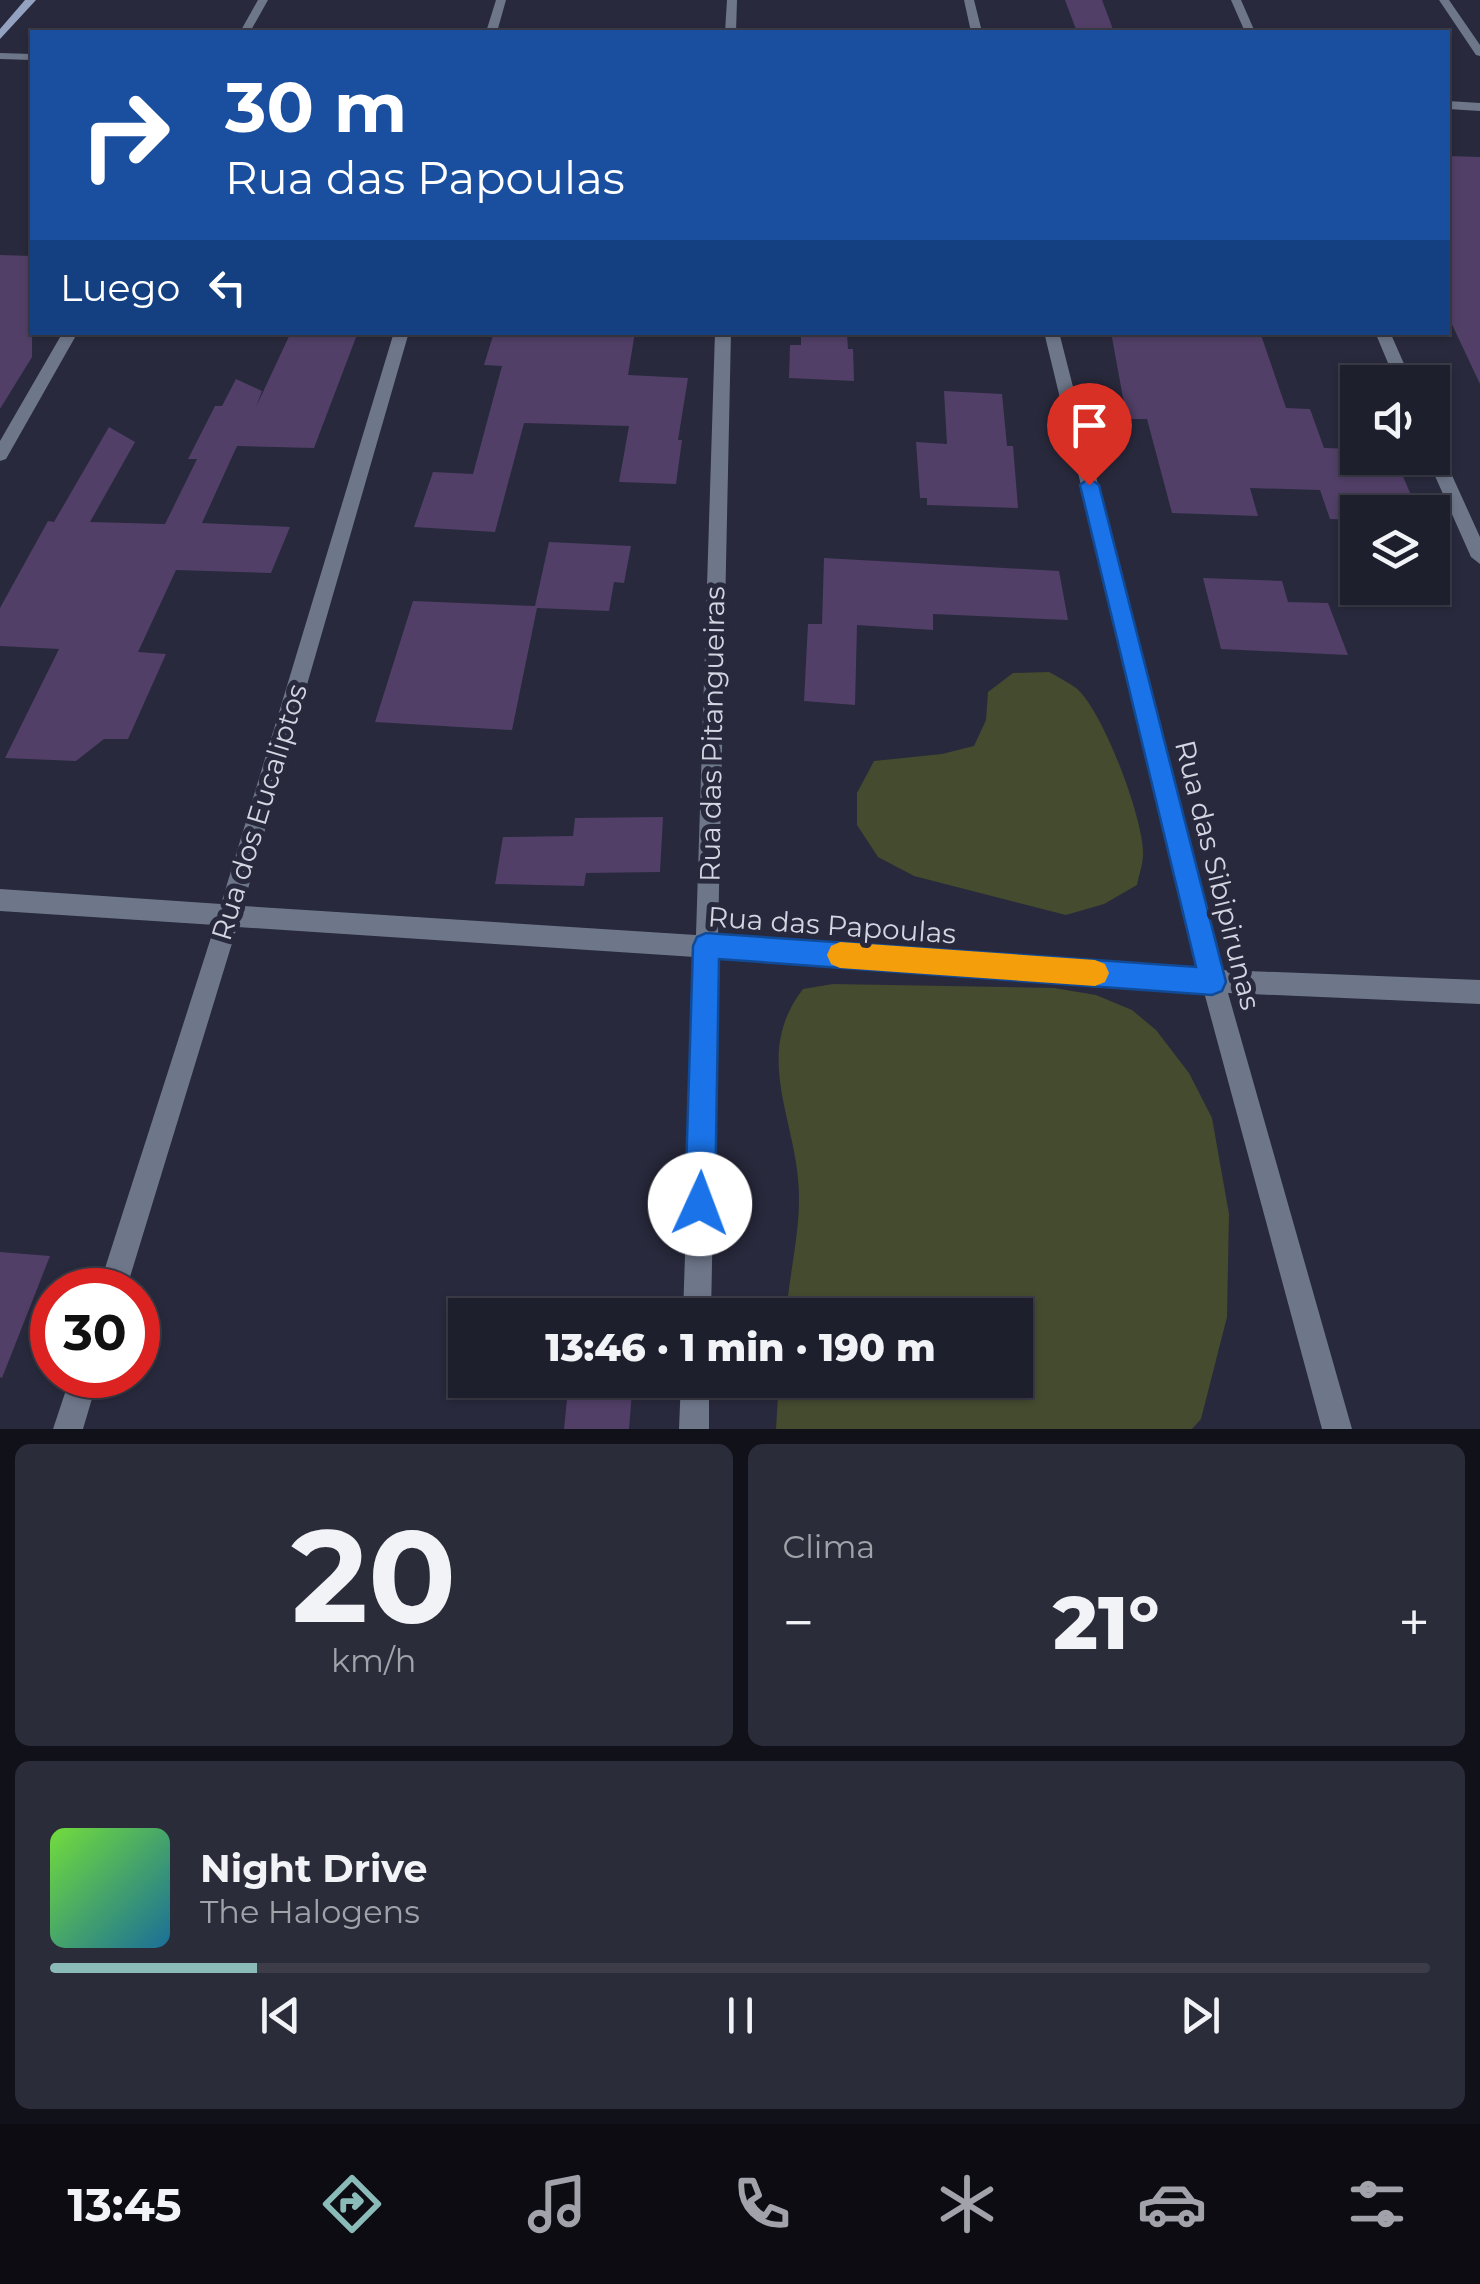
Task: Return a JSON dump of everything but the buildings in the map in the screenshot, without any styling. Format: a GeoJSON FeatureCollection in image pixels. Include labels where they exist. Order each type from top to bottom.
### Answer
{"type":"FeatureCollection","features":[{"type":"Feature","properties":{"kind":"street"},"geometry":{"type":"LineString","coordinates":[[0,36],[30,0]]}},
{"type":"Feature","properties":{"kind":"street"},"geometry":{"type":"LineString","coordinates":[[246,30],[263,0]]}},
{"type":"Feature","properties":{"kind":"street"},"geometry":{"type":"LineString","coordinates":[[493,30],[502,0]]}},
{"type":"Feature","properties":{"kind":"street"},"geometry":{"type":"LineString","coordinates":[[731,30],[732,0]]}},
{"type":"Feature","properties":{"kind":"street"},"geometry":{"type":"LineString","coordinates":[[968,0],[976,30]]}},
{"type":"Feature","properties":{"kind":"street"},"geometry":{"type":"LineString","coordinates":[[1236,0],[1249,30]]}},
{"type":"Feature","properties":{"kind":"street"},"geometry":{"type":"LineString","coordinates":[[1444,0],[1480,53]]}},
{"type":"Feature","properties":{"kind":"street"},"geometry":{"type":"LineString","coordinates":[[0,56],[30,57]]}},
{"type":"Feature","properties":{"kind":"street"},"geometry":{"type":"LineString","coordinates":[[1450,106],[1480,107]]}},
{"type":"Feature","properties":{"kind":"street"},"geometry":{"type":"LineString","coordinates":[[0,455],[69,335]]}},
{"type":"Feature","properties":{"kind":"street","name":"Rua dos Eucaliptos"},"geometry":{"type":"LineString","coordinates":[[119,1268],[401,335]]}},
{"type":"Feature","properties":{"kind":"street","name":"Rua das Pitangueiras"},"geometry":{"type":"LineString","coordinates":[[697,1298],[722,335]]}},
{"type":"Feature","properties":{"kind":"street","name":"Rua das Sibipirunas"},"geometry":{"type":"LineString","coordinates":[[1053,335],[1212,982],[1337,1429]]}},
{"type":"Feature","properties":{"kind":"street"},"geometry":{"type":"LineString","coordinates":[[1383,335],[1397,365]]}},
{"type":"Feature","properties":{"kind":"street"},"geometry":{"type":"LineString","coordinates":[[1444,475],[1480,557]]}},
{"type":"Feature","properties":{"kind":"street","name":"Rua das Papoulas"},"geometry":{"type":"LineString","coordinates":[[0,900],[1212,982],[1480,992]]}},
{"type":"Feature","properties":{"kind":"street"},"geometry":{"type":"LineString","coordinates":[[68,1429],[78,1398]]}},
{"type":"Feature","properties":{"kind":"street"},"geometry":{"type":"LineString","coordinates":[[694,1429],[695,1398]]}},
{"type":"Feature","properties":{"kind":"green space"},"geometry":{"type":"Polygon","coordinates":[[[1049,672],[1076,688],[1087,700],[1120,766],[1142,838],[1143,858],[1137,885],[1104,904],[1066,915],[914,876],[878,857],[857,825],[857,793],[874,761],[942,754],[974,746],[986,720],[988,692],[1013,673],[1049,672]]]}},
{"type":"Feature","properties":{"kind":"green space"},"geometry":{"type":"Polygon","coordinates":[[[833,984],[1054,988],[1096,995],[1132,1010],[1156,1030],[1189,1073],[1212,1118],[1229,1214],[1227,1317],[1201,1419],[1192,1429],[776,1429],[778,1398],[1033,1398],[1033,1298],[788,1298],[799,1199],[781,1091],[780,1040],[803,989],[833,984]]]}},
{"type":"Feature","properties":{"kind":"slow traffic"},"geometry":{"type":"LineString","coordinates":[[840,955],[1095,973]]}},
{"type":"Feature","properties":{"kind":"route"},"geometry":{"type":"LineString","coordinates":[[700,1204],[706,946],[1212,982],[1089,485]]}}]}
